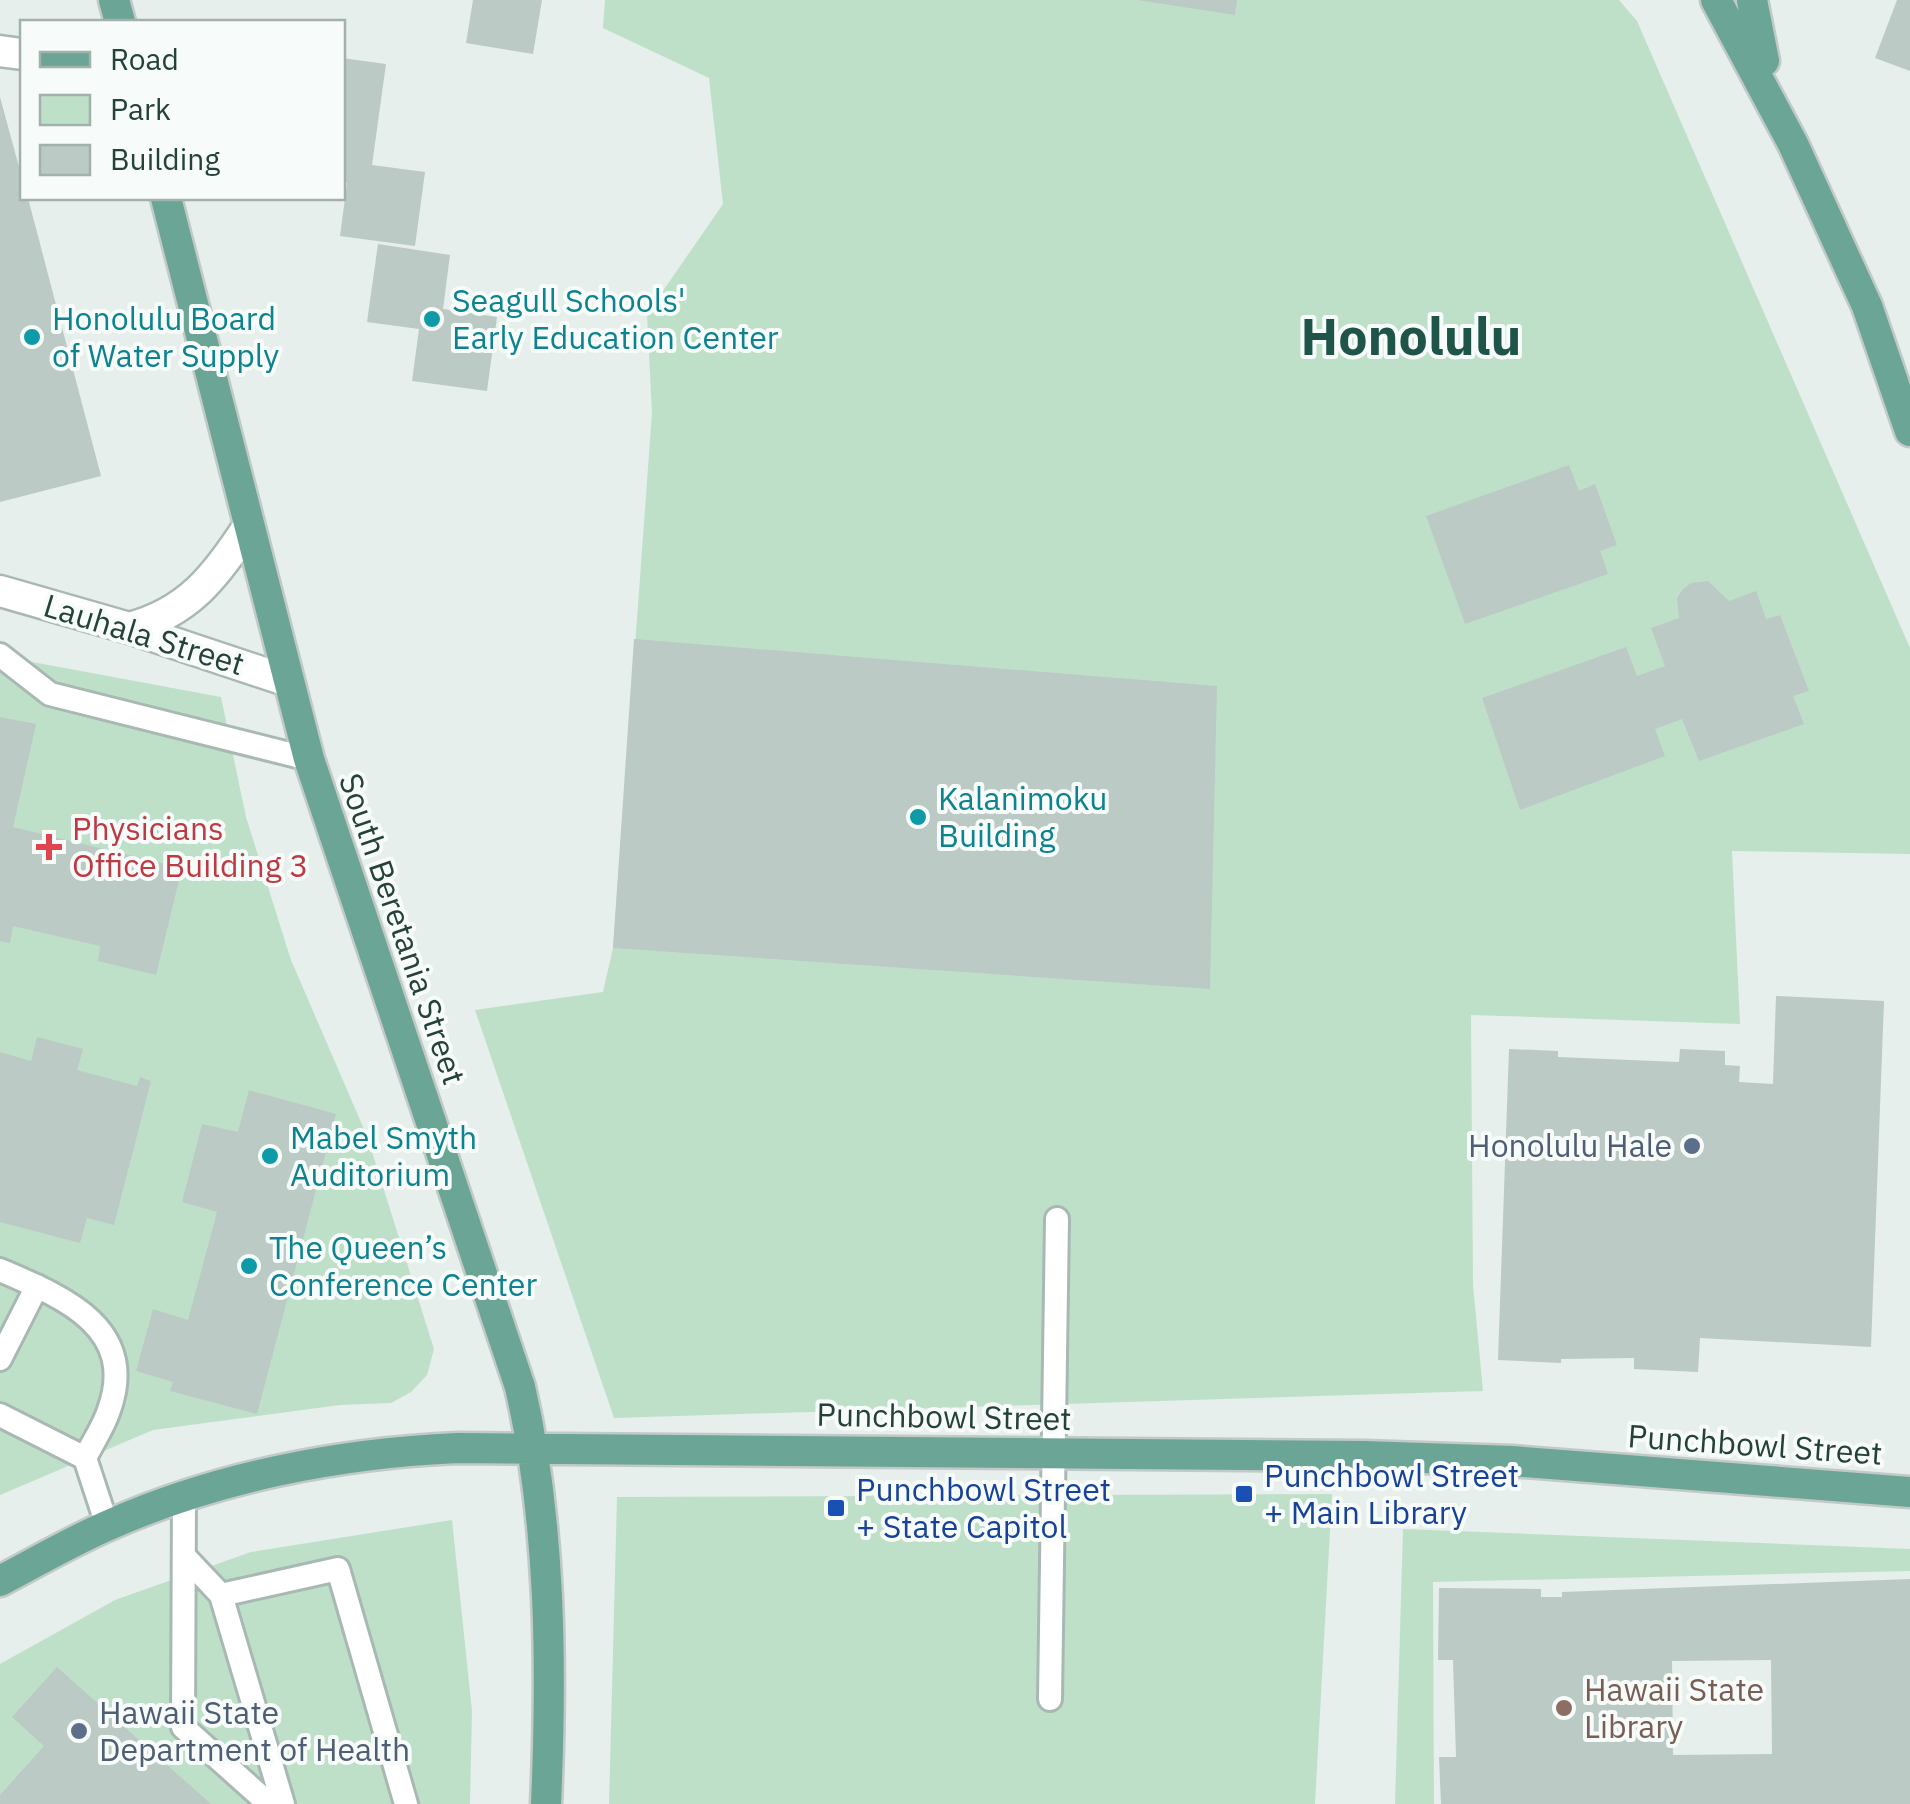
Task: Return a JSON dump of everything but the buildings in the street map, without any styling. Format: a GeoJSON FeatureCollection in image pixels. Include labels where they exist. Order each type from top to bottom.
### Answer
{"type":"FeatureCollection","features":[{"type":"Feature","properties":{"kind":"main road"},"geometry":{"type":"LineString","coordinates":[[1716,0],[1793,144],[1867,306],[1910,431]]}},
{"type":"Feature","properties":{"kind":"main road"},"geometry":{"type":"LineString","coordinates":[[1752,0],[1758,43],[1793,144]]}},
{"type":"Feature","properties":{"kind":"main road","name":"South Beretania Street"},"geometry":{"type":"LineString","coordinates":[[166,200],[309,759],[340,863],[508,1344],[534,1447],[549,1725],[546,1804]]}},
{"type":"Feature","properties":{"kind":"main road","name":"Punchbowl Street"},"geometry":{"type":"LineString","coordinates":[[0,1581],[107,1525],[184,1495],[327,1460],[442,1448],[1512,1461],[1910,1492]]}},
{"type":"Feature","properties":{"kind":"street"},"geometry":{"type":"LineString","coordinates":[[129,628],[159,620],[192,598],[210,582],[248,528]]}},
{"type":"Feature","properties":{"kind":"street","name":"Lauhala Street"},"geometry":{"type":"LineString","coordinates":[[0,591],[129,628],[288,682]]}},
{"type":"Feature","properties":{"kind":"lane"},"geometry":{"type":"LineString","coordinates":[[0,655],[50,694],[309,759]]}},
{"type":"Feature","properties":{"kind":"lane"},"geometry":{"type":"LineString","coordinates":[[1050,1699],[1056,1219]]}},
{"type":"Feature","properties":{"kind":"lane"},"geometry":{"type":"LineString","coordinates":[[0,1270],[65,1298],[93,1321],[112,1349],[115,1382],[110,1410],[84,1458]]}},
{"type":"Feature","properties":{"kind":"lane"},"geometry":{"type":"LineString","coordinates":[[0,1359],[37,1286]]}},
{"type":"Feature","properties":{"kind":"lane"},"geometry":{"type":"LineString","coordinates":[[0,1415],[84,1458],[107,1525]]}},
{"type":"Feature","properties":{"kind":"lane"},"geometry":{"type":"LineString","coordinates":[[184,1495],[183,1728],[268,1804]]}},
{"type":"Feature","properties":{"kind":"lane"},"geometry":{"type":"LineString","coordinates":[[186,1558],[221,1595],[283,1804]]}},
{"type":"Feature","properties":{"kind":"lane"},"geometry":{"type":"LineString","coordinates":[[221,1595],[338,1569],[406,1804]]}},
{"type":"Feature","properties":{"kind":"green space"},"geometry":{"type":"Polygon","coordinates":[[[605,0],[1619,0],[1637,21],[1910,648],[1910,854],[1732,851],[1740,1024],[1471,1015],[1473,1285],[1483,1391],[614,1418],[475,1010],[603,992],[613,948],[652,413],[647,314],[723,204],[709,78],[603,28],[605,0]]]}},
{"type":"Feature","properties":{"kind":"green space"},"geometry":{"type":"Polygon","coordinates":[[[0,656],[221,697],[246,817],[291,960],[367,1136],[434,1349],[427,1375],[411,1392],[391,1403],[340,1405],[153,1430],[0,1495],[0,656]]]}},
{"type":"Feature","properties":{"kind":"green space"},"geometry":{"type":"Polygon","coordinates":[[[1332,1494],[1315,1804],[609,1804],[617,1497],[1332,1494]]]}},
{"type":"Feature","properties":{"kind":"green space"},"geometry":{"type":"Polygon","coordinates":[[[452,1520],[472,1711],[470,1804],[0,1804],[0,1664],[115,1600],[251,1552],[452,1520]]]}},
{"type":"Feature","properties":{"kind":"green space"},"geometry":{"type":"Polygon","coordinates":[[[1403,1529],[1910,1549],[1910,1571],[1433,1582],[1434,1804],[1395,1804],[1403,1529]]]}},
{"type":"Feature","properties":{"kind":"place","name":"Seagull Schools' Early Education Center"},"geometry":{"type":"Point","coordinates":[432,319]}},
{"type":"Feature","properties":{"kind":"place","name":"Honolulu Board of Water Supply"},"geometry":{"type":"Point","coordinates":[32,337]}},
{"type":"Feature","properties":{"kind":"place","name":"Kalanimoku Building"},"geometry":{"type":"Point","coordinates":[918,817]}},
{"type":"Feature","properties":{"kind":"place","name":"Physicians Office Building 3"},"geometry":{"type":"Point","coordinates":[49,847]}},
{"type":"Feature","properties":{"kind":"place","name":"Honolulu Hale"},"geometry":{"type":"Point","coordinates":[1692,1146]}},
{"type":"Feature","properties":{"kind":"place","name":"Mabel Smyth Auditorium"},"geometry":{"type":"Point","coordinates":[270,1156]}},
{"type":"Feature","properties":{"kind":"place","name":"The Queen’s Conference Center"},"geometry":{"type":"Point","coordinates":[249,1266]}},
{"type":"Feature","properties":{"kind":"place","name":"Punchbowl Street + Main Library"},"geometry":{"type":"Point","coordinates":[1244,1494]}},
{"type":"Feature","properties":{"kind":"place","name":"Punchbowl Street + State Capitol"},"geometry":{"type":"Point","coordinates":[836,1508]}},
{"type":"Feature","properties":{"kind":"place","name":"Hawaii State Library"},"geometry":{"type":"Point","coordinates":[1564,1708]}},
{"type":"Feature","properties":{"kind":"place","name":"Hawaii State Department of Health"},"geometry":{"type":"Point","coordinates":[79,1731]}},
{"type":"Feature","properties":{"kind":"district","name":"Honolulu"},"geometry":{"type":"Point","coordinates":[1411,337]}}]}
